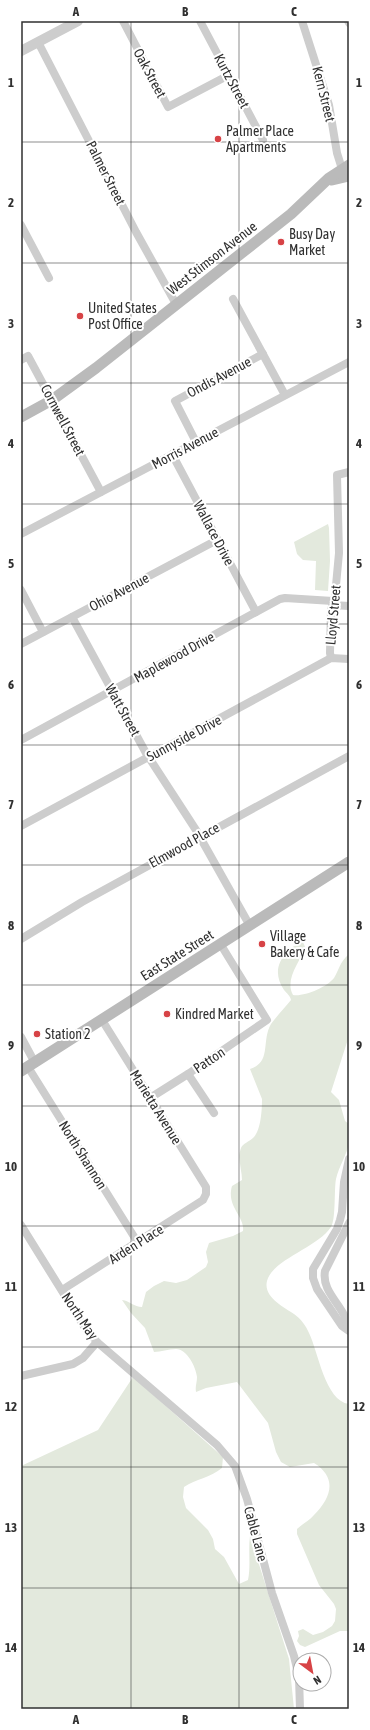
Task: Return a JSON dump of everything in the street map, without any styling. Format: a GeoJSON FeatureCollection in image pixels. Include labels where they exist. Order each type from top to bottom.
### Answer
{"type":"FeatureCollection","features":[{"type":"Feature","properties":{"kind":"main road","name":"West Stimson Avenue"},"geometry":{"type":"LineString","coordinates":[[21,417],[52,400],[292,214],[320,185],[338,178],[347,170]]}},
{"type":"Feature","properties":{"kind":"main road","name":"East State Street"},"geometry":{"type":"LineString","coordinates":[[28,1067],[221,944],[347,867]]}},
{"type":"Feature","properties":{"kind":"street"},"geometry":{"type":"LineString","coordinates":[[21,51],[78,21]]}},
{"type":"Feature","properties":{"kind":"street","name":"Oak Street"},"geometry":{"type":"LineString","coordinates":[[123,21],[168,108],[229,75]]}},
{"type":"Feature","properties":{"kind":"street","name":"Kurtz Street"},"geometry":{"type":"LineString","coordinates":[[200,21],[264,140]]}},
{"type":"Feature","properties":{"kind":"street","name":"Kern Street"},"geometry":{"type":"LineString","coordinates":[[302,21],[329,104],[337,153],[347,170]]}},
{"type":"Feature","properties":{"kind":"street","name":"Palmer Street"},"geometry":{"type":"LineString","coordinates":[[38,42],[136,232],[176,304]]}},
{"type":"Feature","properties":{"kind":"street"},"geometry":{"type":"LineString","coordinates":[[21,225],[49,278]]}},
{"type":"Feature","properties":{"kind":"street"},"geometry":{"type":"LineString","coordinates":[[233,299],[285,396]]}},
{"type":"Feature","properties":{"kind":"street","name":"Ondis Avenue"},"geometry":{"type":"LineString","coordinates":[[196,442],[175,401],[263,354]]}},
{"type":"Feature","properties":{"kind":"street","name":"Cornwell Street"},"geometry":{"type":"LineString","coordinates":[[21,360],[28,356],[101,492]]}},
{"type":"Feature","properties":{"kind":"street","name":"Morris Avenue"},"geometry":{"type":"LineString","coordinates":[[21,534],[349,362]]}},
{"type":"Feature","properties":{"kind":"street","name":"Wallace Drive"},"geometry":{"type":"LineString","coordinates":[[172,454],[256,612]]}},
{"type":"Feature","properties":{"kind":"street","name":"Lloyd Street"},"geometry":{"type":"LineString","coordinates":[[332,658],[330,653],[333,603],[339,553],[336,475],[349,472]]}},
{"type":"Feature","properties":{"kind":"street","name":"Ohio Avenue"},"geometry":{"type":"LineString","coordinates":[[21,644],[217,540]]}},
{"type":"Feature","properties":{"kind":"street"},"geometry":{"type":"LineString","coordinates":[[21,590],[43,632]]}},
{"type":"Feature","properties":{"kind":"street","name":"Maplewood Drive"},"geometry":{"type":"LineString","coordinates":[[21,740],[256,612],[285,598],[349,606]]}},
{"type":"Feature","properties":{"kind":"street","name":"Watt Street"},"geometry":{"type":"LineString","coordinates":[[72,617],[149,757],[200,836],[250,926]]}},
{"type":"Feature","properties":{"kind":"street"},"geometry":{"type":"LineString","coordinates":[[332,658],[349,659]]}},
{"type":"Feature","properties":{"kind":"street","name":"Sunnyside Drive"},"geometry":{"type":"LineString","coordinates":[[21,826],[332,658]]}},
{"type":"Feature","properties":{"kind":"street","name":"Elmwood Place"},"geometry":{"type":"LineString","coordinates":[[21,939],[82,902],[200,836],[349,756]]}},
{"type":"Feature","properties":{"kind":"street","name":"Patton"},"geometry":{"type":"LineString","coordinates":[[150,1098],[267,1020],[221,944]]}},
{"type":"Feature","properties":{"kind":"street","name":"Marietta Avenue"},"geometry":{"type":"LineString","coordinates":[[102,1020],[206,1187],[206,1194]]}},
{"type":"Feature","properties":{"kind":"street","name":"North Shannon"},"geometry":{"type":"LineString","coordinates":[[21,1037],[28,1067],[138,1242]]}},
{"type":"Feature","properties":{"kind":"street"},"geometry":{"type":"LineString","coordinates":[[188,1074],[214,1113]]}},
{"type":"Feature","properties":{"kind":"street"},"geometry":{"type":"LineString","coordinates":[[348,1330],[342,1326],[317,1289],[313,1278],[313,1269],[337,1230],[342,1212],[344,1182],[349,1159]]}},
{"type":"Feature","properties":{"kind":"street","name":"Arden Place"},"geometry":{"type":"LineString","coordinates":[[62,1290],[203,1200],[206,1194]]}},
{"type":"Feature","properties":{"kind":"street"},"geometry":{"type":"LineString","coordinates":[[348,1330],[348,1322],[326,1287],[324,1279],[326,1271],[349,1223]]}},
{"type":"Feature","properties":{"kind":"street","name":"North May"},"geometry":{"type":"LineString","coordinates":[[21,1225],[85,1328],[96,1342],[155,1392]]}},
{"type":"Feature","properties":{"kind":"street"},"geometry":{"type":"LineString","coordinates":[[21,1376],[73,1364],[83,1358],[96,1342]]}},
{"type":"Feature","properties":{"kind":"street","name":"Cable Lane"},"geometry":{"type":"LineString","coordinates":[[155,1392],[217,1445],[238,1473],[274,1598],[294,1656],[300,1691],[300,1709]]}},
{"type":"Feature","properties":{"kind":"shaded area"},"geometry":{"type":"Polygon","coordinates":[[[328,524],[330,561],[328,591],[315,590],[316,561],[303,560],[297,554],[294,542],[328,524]]]}},
{"type":"Feature","properties":{"kind":"shaded area"},"geometry":{"type":"Polygon","coordinates":[[[303,942],[305,947],[292,976],[291,989],[293,995],[309,993],[326,985],[334,978],[341,963],[349,954],[349,1036],[331,1092],[339,1100],[345,1121],[349,1124],[349,1140],[347,1151],[336,1179],[333,1223],[331,1227],[316,1241],[278,1266],[271,1273],[267,1281],[268,1292],[271,1297],[297,1316],[305,1325],[328,1385],[341,1401],[349,1404],[349,1631],[340,1631],[305,1647],[300,1645],[297,1641],[299,1636],[298,1631],[303,1629],[313,1635],[323,1632],[332,1626],[335,1621],[336,1609],[334,1604],[319,1585],[297,1534],[297,1529],[312,1517],[325,1502],[329,1488],[327,1475],[314,1463],[290,1467],[281,1462],[276,1452],[268,1423],[237,1382],[206,1388],[196,1392],[197,1377],[193,1364],[187,1355],[176,1349],[154,1352],[145,1328],[131,1313],[122,1300],[142,1307],[146,1292],[154,1286],[164,1281],[176,1283],[187,1280],[206,1267],[208,1262],[206,1252],[209,1243],[233,1236],[243,1231],[243,1226],[231,1200],[232,1186],[242,1180],[240,1160],[241,1148],[256,1135],[262,1109],[262,1099],[250,1069],[257,1066],[264,1056],[268,1031],[271,1024],[291,1000],[279,980],[278,970],[281,961],[292,947],[303,942]]]}},
{"type":"Feature","properties":{"kind":"shaded area"},"geometry":{"type":"Polygon","coordinates":[[[133,1377],[223,1457],[222,1468],[213,1474],[184,1487],[183,1497],[186,1508],[208,1530],[213,1539],[215,1549],[224,1557],[239,1584],[248,1580],[250,1536],[289,1659],[294,1709],[21,1709],[21,1466],[98,1430],[133,1377]]]}},
{"type":"Feature","properties":{"kind":"place","name":"Palmer Place Apartments"},"geometry":{"type":"Point","coordinates":[218,139]}},
{"type":"Feature","properties":{"kind":"place","name":"Busy Day Market"},"geometry":{"type":"Point","coordinates":[281,242]}},
{"type":"Feature","properties":{"kind":"place","name":"United States Post Office"},"geometry":{"type":"Point","coordinates":[80,316]}},
{"type":"Feature","properties":{"kind":"place","name":"Village Bakery & Cafe"},"geometry":{"type":"Point","coordinates":[262,944]}},
{"type":"Feature","properties":{"kind":"place","name":"Kindred Market"},"geometry":{"type":"Point","coordinates":[167,1014]}},
{"type":"Feature","properties":{"kind":"place","name":"Station 2"},"geometry":{"type":"Point","coordinates":[37,1034]}}]}
